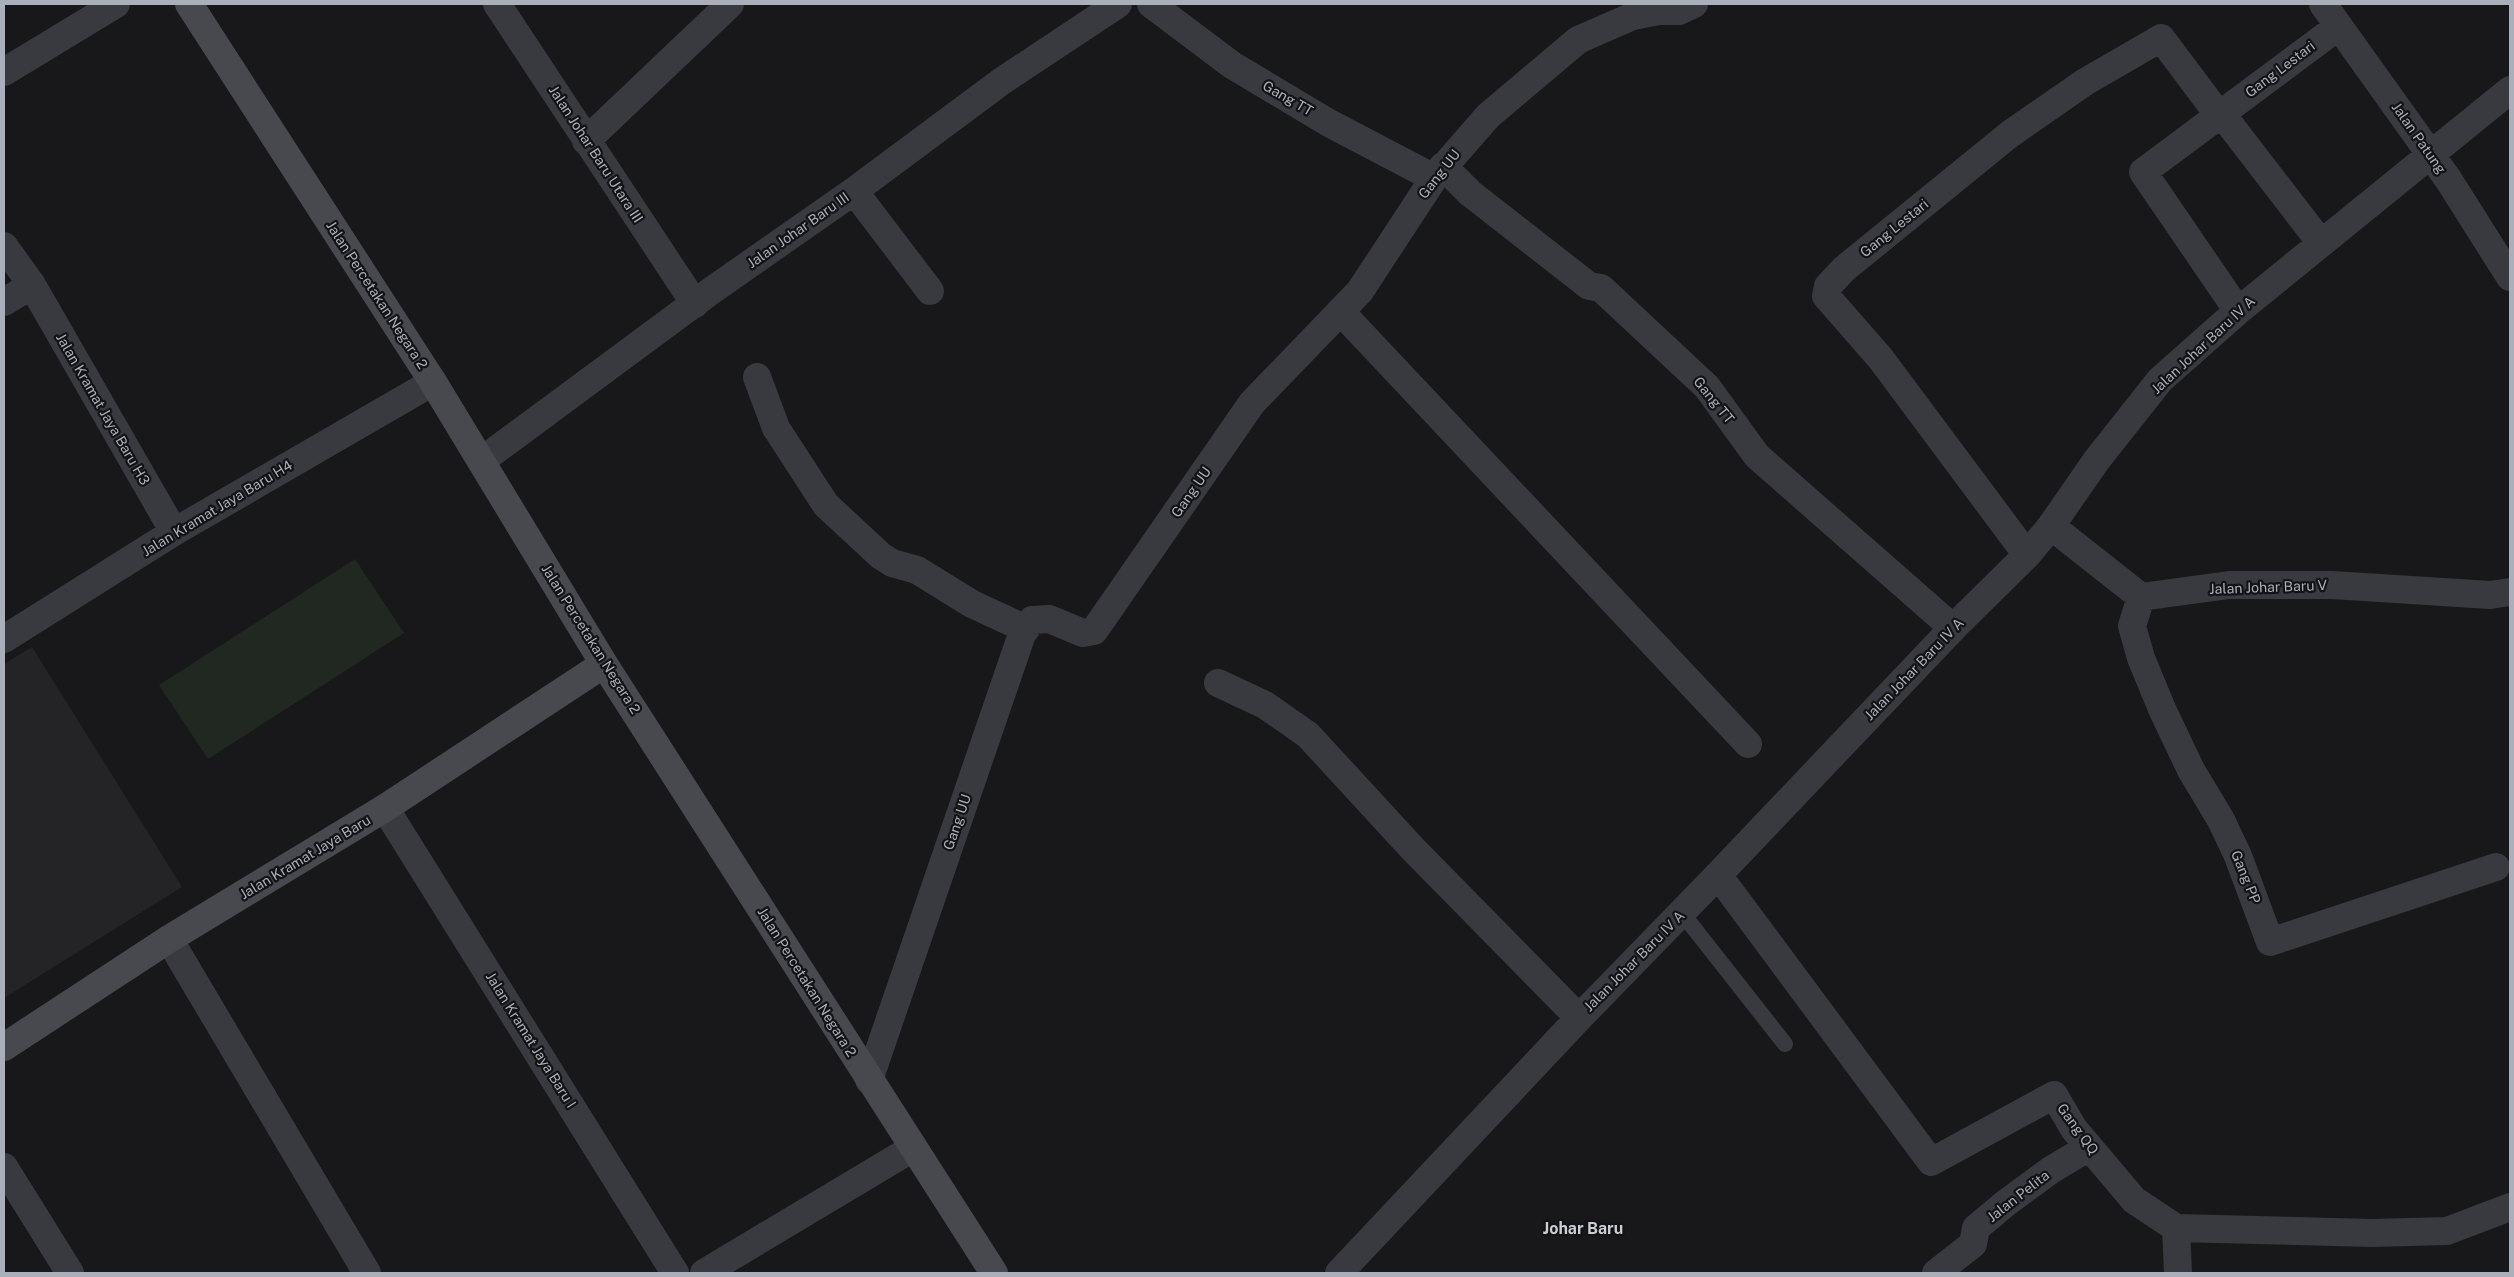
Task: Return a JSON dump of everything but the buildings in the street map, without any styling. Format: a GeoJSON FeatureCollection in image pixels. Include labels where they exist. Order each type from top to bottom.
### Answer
{"type":"FeatureCollection","features":[{"type":"Feature","properties":{"kind":"street"},"geometry":{"type":"LineString","coordinates":[[4,72],[116,4]]}},
{"type":"Feature","properties":{"kind":"street","name":"Jalan Percetakan Negara 2"},"geometry":{"type":"LineString","coordinates":[[190,4],[432,382],[604,664],[994,1273]]}},
{"type":"Feature","properties":{"kind":"street","name":"Jalan Johar Baru Utara III"},"geometry":{"type":"LineString","coordinates":[[497,4],[695,304]]}},
{"type":"Feature","properties":{"kind":"street"},"geometry":{"type":"LineString","coordinates":[[586,141],[730,4]]}},
{"type":"Feature","properties":{"kind":"street","name":"Jalan Johar Baru III"},"geometry":{"type":"LineString","coordinates":[[481,461],[695,304],[854,191],[1002,81],[1118,4]]}},
{"type":"Feature","properties":{"kind":"street","name":"Gang TT"},"geometry":{"type":"LineString","coordinates":[[1151,4],[1232,65],[1330,123],[1438,172],[1470,193],[1589,286],[1601,288],[1707,387],[1757,456],[1953,628]]}},
{"type":"Feature","properties":{"kind":"street","name":"Gang UU"},"geometry":{"type":"LineString","coordinates":[[869,1080],[1022,634],[1032,620],[1049,619],[1083,633],[1094,631],[1252,403],[1360,291],[1438,172],[1488,116],[1578,40],[1633,16],[1659,11],[1678,11],[1694,4]]}},
{"type":"Feature","properties":{"kind":"street","name":"Jalan Patung"},"geometry":{"type":"LineString","coordinates":[[2323,4],[2430,153],[2510,277]]}},
{"type":"Feature","properties":{"kind":"street","name":"Gang Lestari"},"geometry":{"type":"LineString","coordinates":[[2238,311],[2143,172],[2339,26]]}},
{"type":"Feature","properties":{"kind":"street","name":"Gang Lestari"},"geometry":{"type":"LineString","coordinates":[[2027,555],[1881,359],[1826,296],[1828,286],[1844,269],[2010,134],[2085,82],[2161,38],[2212,106],[2221,113],[2321,243]]}},
{"type":"Feature","properties":{"kind":"street","name":"Jalan Johar Baru IV A"},"geometry":{"type":"LineString","coordinates":[[1339,1273],[1579,1018],[1682,913],[1953,628],[2027,555],[2051,526],[2096,461],[2160,380],[2238,311],[2430,153],[2510,90]]}},
{"type":"Feature","properties":{"kind":"street"},"geometry":{"type":"LineString","coordinates":[[854,191],[930,291]]}},
{"type":"Feature","properties":{"kind":"street","name":"Jalan Kramat Jaya Baru H3"},"geometry":{"type":"LineString","coordinates":[[4,246],[32,285],[174,532]]}},
{"type":"Feature","properties":{"kind":"street"},"geometry":{"type":"LineString","coordinates":[[4,302],[32,285]]}},
{"type":"Feature","properties":{"kind":"street"},"geometry":{"type":"LineString","coordinates":[[1341,312],[1711,701],[1748,744]]}},
{"type":"Feature","properties":{"kind":"street"},"geometry":{"type":"LineString","coordinates":[[757,377],[776,428],[826,505],[881,556],[892,562],[917,570],[972,604],[1026,629]]}},
{"type":"Feature","properties":{"kind":"street","name":"Jalan Kramat Jaya Baru H4"},"geometry":{"type":"LineString","coordinates":[[4,639],[174,532],[432,382]]}},
{"type":"Feature","properties":{"kind":"street"},"geometry":{"type":"LineString","coordinates":[[2051,526],[2141,597]]}},
{"type":"Feature","properties":{"kind":"street","name":"Jalan Johar Baru V"},"geometry":{"type":"LineString","coordinates":[[2141,597],[2230,585],[2332,584],[2490,595],[2510,592]]}},
{"type":"Feature","properties":{"kind":"street","name":"Gang PP"},"geometry":{"type":"LineString","coordinates":[[2141,597],[2132,626],[2142,658],[2162,709],[2187,761],[2221,820],[2238,856],[2270,942],[2496,867]]}},
{"type":"Feature","properties":{"kind":"street","name":"Jalan Kramat Jaya Baru"},"geometry":{"type":"LineString","coordinates":[[4,1047],[169,939],[385,808],[604,664]]}},
{"type":"Feature","properties":{"kind":"street"},"geometry":{"type":"LineString","coordinates":[[1218,683],[1266,705],[1308,735],[1412,848],[1579,1018]]}},
{"type":"Feature","properties":{"kind":"street","name":"Jalan Kramat Jaya Baru I"},"geometry":{"type":"LineString","coordinates":[[385,808],[675,1273]]}},
{"type":"Feature","properties":{"kind":"street","name":"Gang QQ"},"geometry":{"type":"LineString","coordinates":[[1718,875],[1931,1162],[2054,1094],[2074,1129],[2134,1200],[2176,1228]]}},
{"type":"Feature","properties":{"kind":"street"},"geometry":{"type":"LineString","coordinates":[[169,939],[367,1273]]}},
{"type":"Feature","properties":{"kind":"street","name":"Jalan Pelita"},"geometry":{"type":"LineString","coordinates":[[1936,1273],[1973,1244],[1976,1228],[2051,1170],[2089,1147]]}},
{"type":"Feature","properties":{"kind":"street"},"geometry":{"type":"LineString","coordinates":[[704,1273],[913,1148]]}},
{"type":"Feature","properties":{"kind":"street"},"geometry":{"type":"LineString","coordinates":[[4,1166],[70,1273]]}},
{"type":"Feature","properties":{"kind":"street"},"geometry":{"type":"LineString","coordinates":[[2178,1273],[2176,1228],[2372,1233],[2447,1231],[2510,1208]]}},
{"type":"Feature","properties":{"kind":"lane"},"geometry":{"type":"LineString","coordinates":[[1682,913],[1786,1044]]}},
{"type":"Feature","properties":{"kind":"shaded area"},"geometry":{"type":"Polygon","coordinates":[[[355,559],[404,633],[208,759],[159,685],[355,559]]]}},
{"type":"Feature","properties":{"kind":"shaded area"},"geometry":{"type":"Polygon","coordinates":[[[32,647],[182,887],[4,998],[4,664],[32,647]]]}},
{"type":"Feature","properties":{"kind":"district","name":"Johar Baru"},"geometry":{"type":"Point","coordinates":[1583,1228]}}]}
